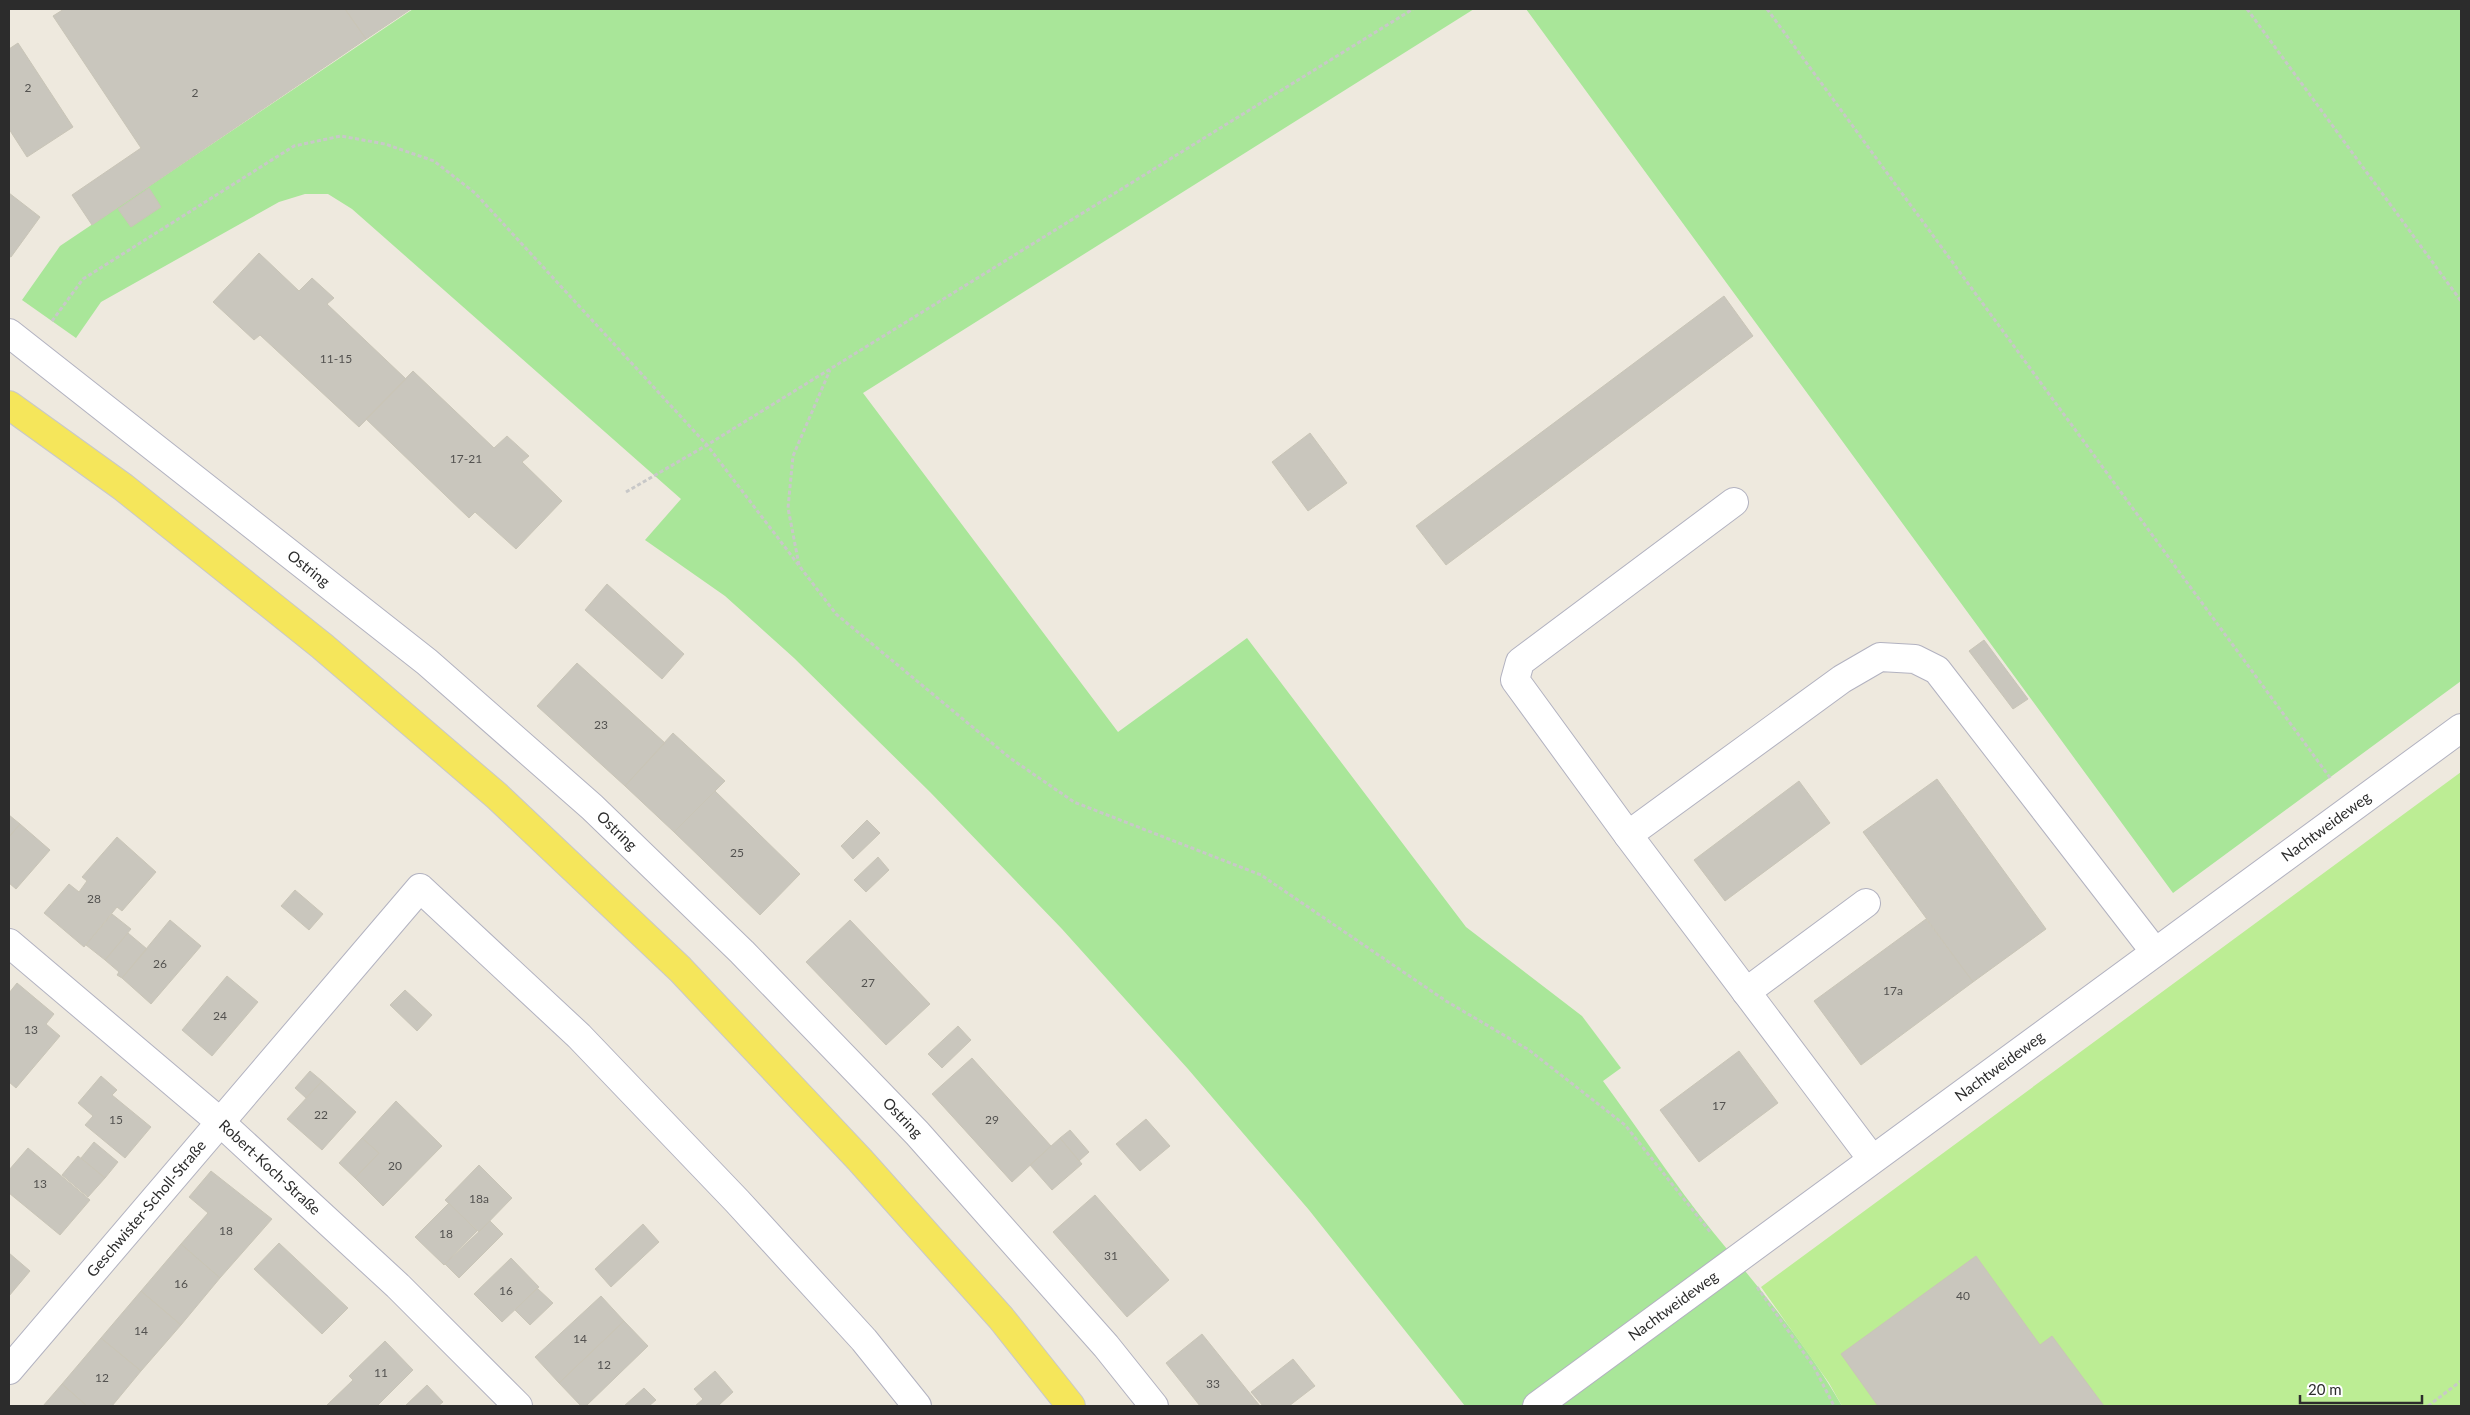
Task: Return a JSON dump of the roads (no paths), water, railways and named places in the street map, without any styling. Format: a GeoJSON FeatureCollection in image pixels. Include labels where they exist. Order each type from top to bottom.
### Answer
{"type":"FeatureCollection","features":[{"type":"Feature","properties":{"kind":"main road"},"geometry":{"type":"LineString","coordinates":[[9,405],[123,487],[322,646],[511,810],[680,968],[860,1160],[1001,1318],[1071,1406]]}},
{"type":"Feature","properties":{"kind":"street","name":"Ostring"},"geometry":{"type":"LineString","coordinates":[[9,333],[427,662],[592,807],[742,952],[917,1134],[1106,1346],[1154,1406]]}},
{"type":"Feature","properties":{"kind":"street"},"geometry":{"type":"LineString","coordinates":[[1734,502],[1520,662],[1515,680],[1628,835],[1872,1159]]}},
{"type":"Feature","properties":{"kind":"street"},"geometry":{"type":"LineString","coordinates":[[1628,835],[1842,679],[1880,657],[1915,659],[1937,670],[2155,952]]}},
{"type":"Feature","properties":{"kind":"street","name":"Nachtweideweg"},"geometry":{"type":"LineString","coordinates":[[1537,1406],[2461,728]]}},
{"type":"Feature","properties":{"kind":"street","name":"Geschwister-Scholl-Straße"},"geometry":{"type":"LineString","coordinates":[[9,1370],[219,1121],[420,888],[579,1036],[750,1216],[864,1340],[917,1406]]}},
{"type":"Feature","properties":{"kind":"street"},"geometry":{"type":"LineString","coordinates":[[1746,992],[1866,903]]}},
{"type":"Feature","properties":{"kind":"street","name":"Robert-Koch-Straße"},"geometry":{"type":"LineString","coordinates":[[9,943],[219,1121],[398,1286],[518,1406]]}}]}
